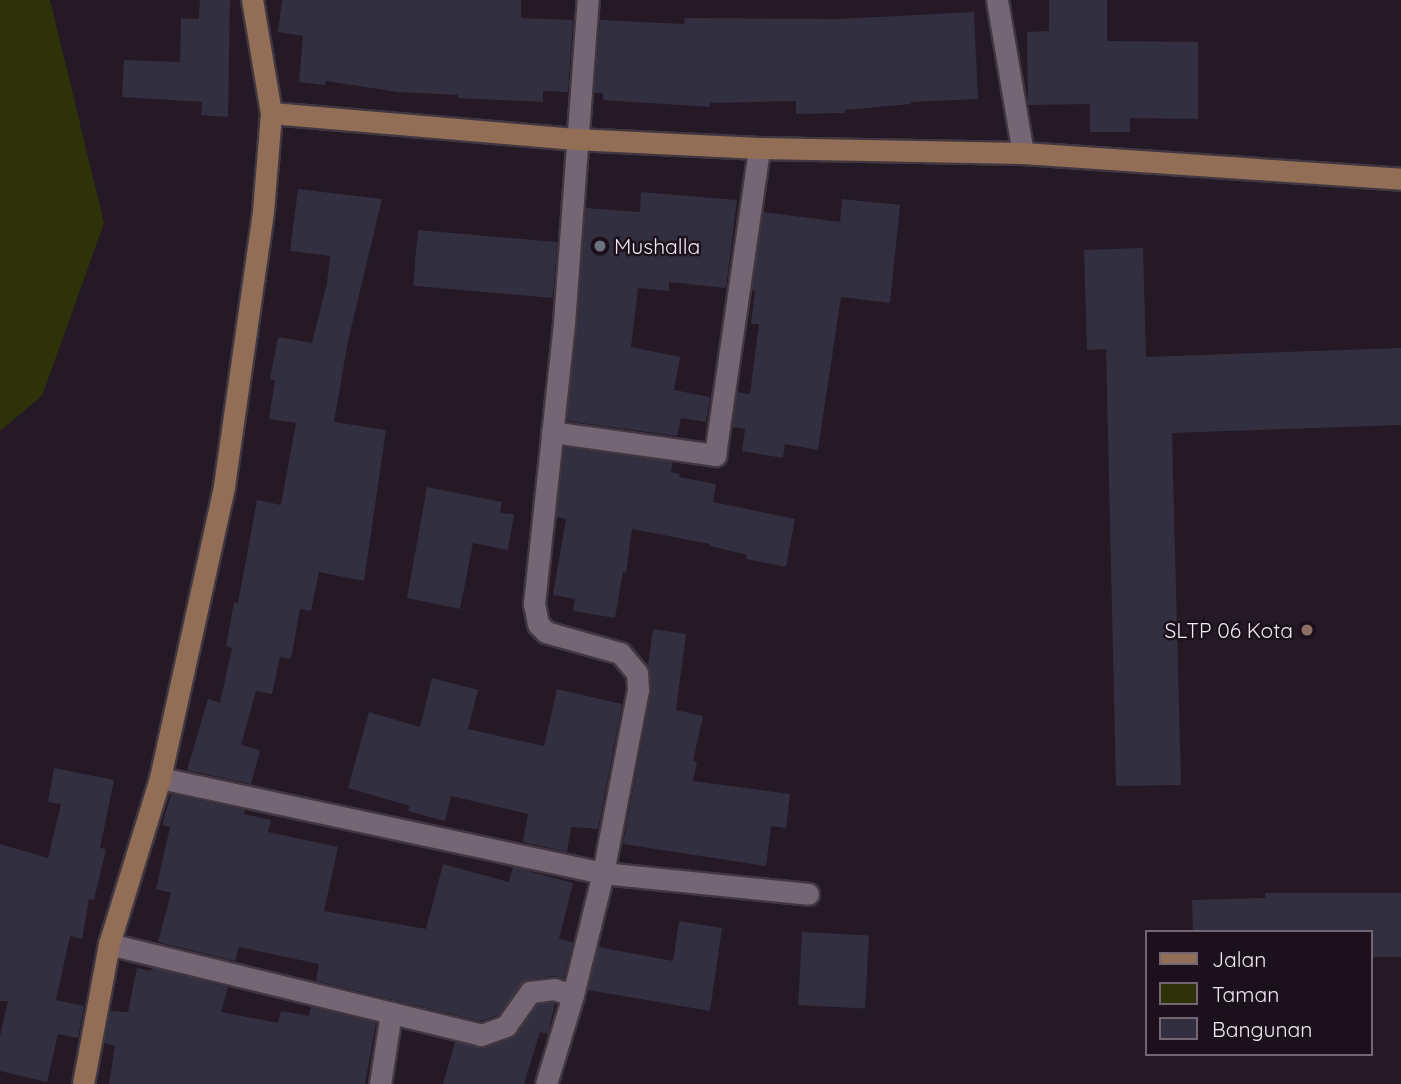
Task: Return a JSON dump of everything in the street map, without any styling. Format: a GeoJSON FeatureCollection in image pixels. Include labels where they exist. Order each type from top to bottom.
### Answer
{"type":"FeatureCollection","features":[{"type":"Feature","properties":{"kind":"street"},"geometry":{"type":"LineString","coordinates":[[83,1084],[108,944],[160,778],[224,486],[263,211],[271,113],[252,0]]}},
{"type":"Feature","properties":{"kind":"street"},"geometry":{"type":"LineString","coordinates":[[546,1084],[573,995],[603,873],[638,690],[637,673],[620,653],[546,632],[538,624],[534,604],[564,323],[575,139],[588,0]]}},
{"type":"Feature","properties":{"kind":"street"},"geometry":{"type":"LineString","coordinates":[[997,0],[1023,153]]}},
{"type":"Feature","properties":{"kind":"street"},"geometry":{"type":"LineString","coordinates":[[271,113],[575,139],[759,148],[1023,153],[1401,179]]}},
{"type":"Feature","properties":{"kind":"street"},"geometry":{"type":"LineString","coordinates":[[552,432],[715,455],[759,148]]}},
{"type":"Feature","properties":{"kind":"street"},"geometry":{"type":"LineString","coordinates":[[160,778],[603,873],[808,894]]}},
{"type":"Feature","properties":{"kind":"street"},"geometry":{"type":"LineString","coordinates":[[108,944],[481,1035],[506,1026],[530,992],[554,989],[573,995]]}},
{"type":"Feature","properties":{"kind":"street"},"geometry":{"type":"LineString","coordinates":[[380,1084],[391,1013]]}},
{"type":"Feature","properties":{"kind":"green space"},"geometry":{"type":"Polygon","coordinates":[[[0,0],[50,0],[104,223],[42,396],[0,431],[0,0]]]}},
{"type":"Feature","properties":{"kind":"building"},"geometry":{"type":"Polygon","coordinates":[[[200,0],[230,0],[228,117],[201,115],[202,102],[122,97],[124,60],[180,62],[181,18],[199,19],[200,0]]]}},
{"type":"Feature","properties":{"kind":"building"},"geometry":{"type":"Polygon","coordinates":[[[282,0],[521,0],[521,18],[573,20],[568,92],[543,91],[543,102],[458,98],[458,95],[398,92],[326,81],[325,85],[299,82],[303,36],[278,32],[282,0]]]}},
{"type":"Feature","properties":{"kind":"building"},"geometry":{"type":"Polygon","coordinates":[[[1049,0],[1107,0],[1107,41],[1198,42],[1198,119],[1130,118],[1130,132],[1090,132],[1090,104],[1028,105],[1027,32],[1049,31],[1049,0]]]}},
{"type":"Feature","properties":{"kind":"building"},"geometry":{"type":"Polygon","coordinates":[[[974,12],[978,99],[911,102],[845,110],[845,113],[796,114],[796,101],[710,103],[710,107],[603,100],[603,93],[594,93],[600,20],[684,24],[685,18],[839,19],[974,12]]]}},
{"type":"Feature","properties":{"kind":"building"},"geometry":{"type":"Polygon","coordinates":[[[298,189],[382,199],[348,341],[334,422],[386,430],[364,581],[319,572],[311,611],[300,609],[291,659],[280,657],[272,694],[256,691],[241,745],[260,750],[251,784],[187,770],[208,699],[220,703],[232,648],[226,646],[234,602],[238,603],[257,500],[281,505],[296,423],[269,419],[275,380],[270,379],[278,337],[312,343],[327,283],[330,256],[290,251],[298,189]]]}},
{"type":"Feature","properties":{"kind":"building"},"geometry":{"type":"Polygon","coordinates":[[[641,192],[737,200],[726,288],[669,282],[669,291],[638,288],[631,347],[680,357],[674,390],[710,397],[706,422],[681,418],[677,436],[567,421],[586,208],[640,212],[641,192]]]}},
{"type":"Feature","properties":{"kind":"building"},"geometry":{"type":"Polygon","coordinates":[[[842,199],[900,205],[890,303],[841,297],[818,450],[785,444],[783,458],[742,451],[745,429],[732,427],[737,392],[750,394],[759,324],[751,324],[755,291],[752,290],[763,212],[840,222],[842,199]]]}},
{"type":"Feature","properties":{"kind":"building"},"geometry":{"type":"Polygon","coordinates":[[[418,230],[557,242],[553,298],[413,286],[418,230]]]}},
{"type":"Feature","properties":{"kind":"building"},"geometry":{"type":"Polygon","coordinates":[[[1143,248],[1146,357],[1401,348],[1401,425],[1172,433],[1181,785],[1116,786],[1106,349],[1087,350],[1084,250],[1143,248]]]}},
{"type":"Feature","properties":{"kind":"building"},"geometry":{"type":"Polygon","coordinates":[[[564,447],[673,462],[671,472],[680,474],[679,477],[716,484],[713,502],[795,519],[786,567],[746,559],[747,555],[710,544],[632,529],[626,573],[623,572],[615,618],[573,611],[575,599],[553,595],[566,519],[556,517],[564,447]]]}},
{"type":"Feature","properties":{"kind":"building"},"geometry":{"type":"Polygon","coordinates":[[[427,487],[502,502],[500,513],[514,514],[508,550],[473,543],[460,609],[407,598],[427,487]]]}},
{"type":"Feature","properties":{"kind":"building"},"geometry":{"type":"Polygon","coordinates":[[[653,629],[686,634],[676,710],[703,716],[693,761],[697,762],[693,781],[790,794],[786,828],[771,826],[766,866],[623,844],[651,692],[648,665],[653,629]]]}},
{"type":"Feature","properties":{"kind":"building"},"geometry":{"type":"Polygon","coordinates":[[[432,678],[478,690],[468,729],[544,746],[557,689],[622,704],[598,829],[571,827],[567,852],[523,842],[528,814],[451,796],[445,821],[408,811],[410,806],[348,788],[369,712],[420,727],[432,678]]]}},
{"type":"Feature","properties":{"kind":"building"},"geometry":{"type":"Polygon","coordinates":[[[54,768],[114,780],[100,848],[106,849],[94,900],[89,899],[82,939],[70,936],[56,1000],[84,1006],[78,1038],[58,1034],[47,1082],[0,1071],[0,1036],[8,1001],[0,1001],[0,844],[48,858],[61,804],[48,802],[54,768]]]}},
{"type":"Feature","properties":{"kind":"building"},"geometry":{"type":"Polygon","coordinates":[[[171,794],[245,810],[244,814],[271,820],[268,832],[338,847],[324,911],[426,929],[443,864],[509,882],[513,867],[573,883],[559,939],[573,942],[564,978],[552,976],[524,981],[498,1015],[480,1021],[316,981],[319,964],[239,947],[235,961],[158,942],[171,893],[156,889],[170,827],[162,825],[171,794]]]}},
{"type":"Feature","properties":{"kind":"building"},"geometry":{"type":"Polygon","coordinates":[[[1265,893],[1401,893],[1401,957],[1373,957],[1373,930],[1193,930],[1192,900],[1265,898],[1265,893]]]}},
{"type":"Feature","properties":{"kind":"building"},"geometry":{"type":"Polygon","coordinates":[[[679,921],[722,928],[710,1011],[588,990],[598,947],[673,961],[679,921]]]}},
{"type":"Feature","properties":{"kind":"building"},"geometry":{"type":"Polygon","coordinates":[[[802,932],[869,936],[865,1008],[798,1005],[802,932]]]}},
{"type":"Feature","properties":{"kind":"building"},"geometry":{"type":"Polygon","coordinates":[[[137,968],[151,971],[152,968],[228,987],[221,1012],[278,1023],[281,1011],[309,1016],[311,1007],[376,1023],[365,1084],[109,1084],[115,1046],[104,1043],[110,1011],[128,1012],[137,968]]]}},
{"type":"Feature","properties":{"kind":"building"},"geometry":{"type":"Polygon","coordinates":[[[555,1003],[548,1034],[540,1032],[524,1084],[443,1084],[455,1042],[485,1047],[510,1038],[537,1004],[555,1003]]]}},
{"type":"Feature","properties":{"kind":"place","name":"Mushalla"},"geometry":{"type":"Point","coordinates":[600,246]}},
{"type":"Feature","properties":{"kind":"place","name":"SLTP 06 Kota"},"geometry":{"type":"Point","coordinates":[1307,630]}}]}
